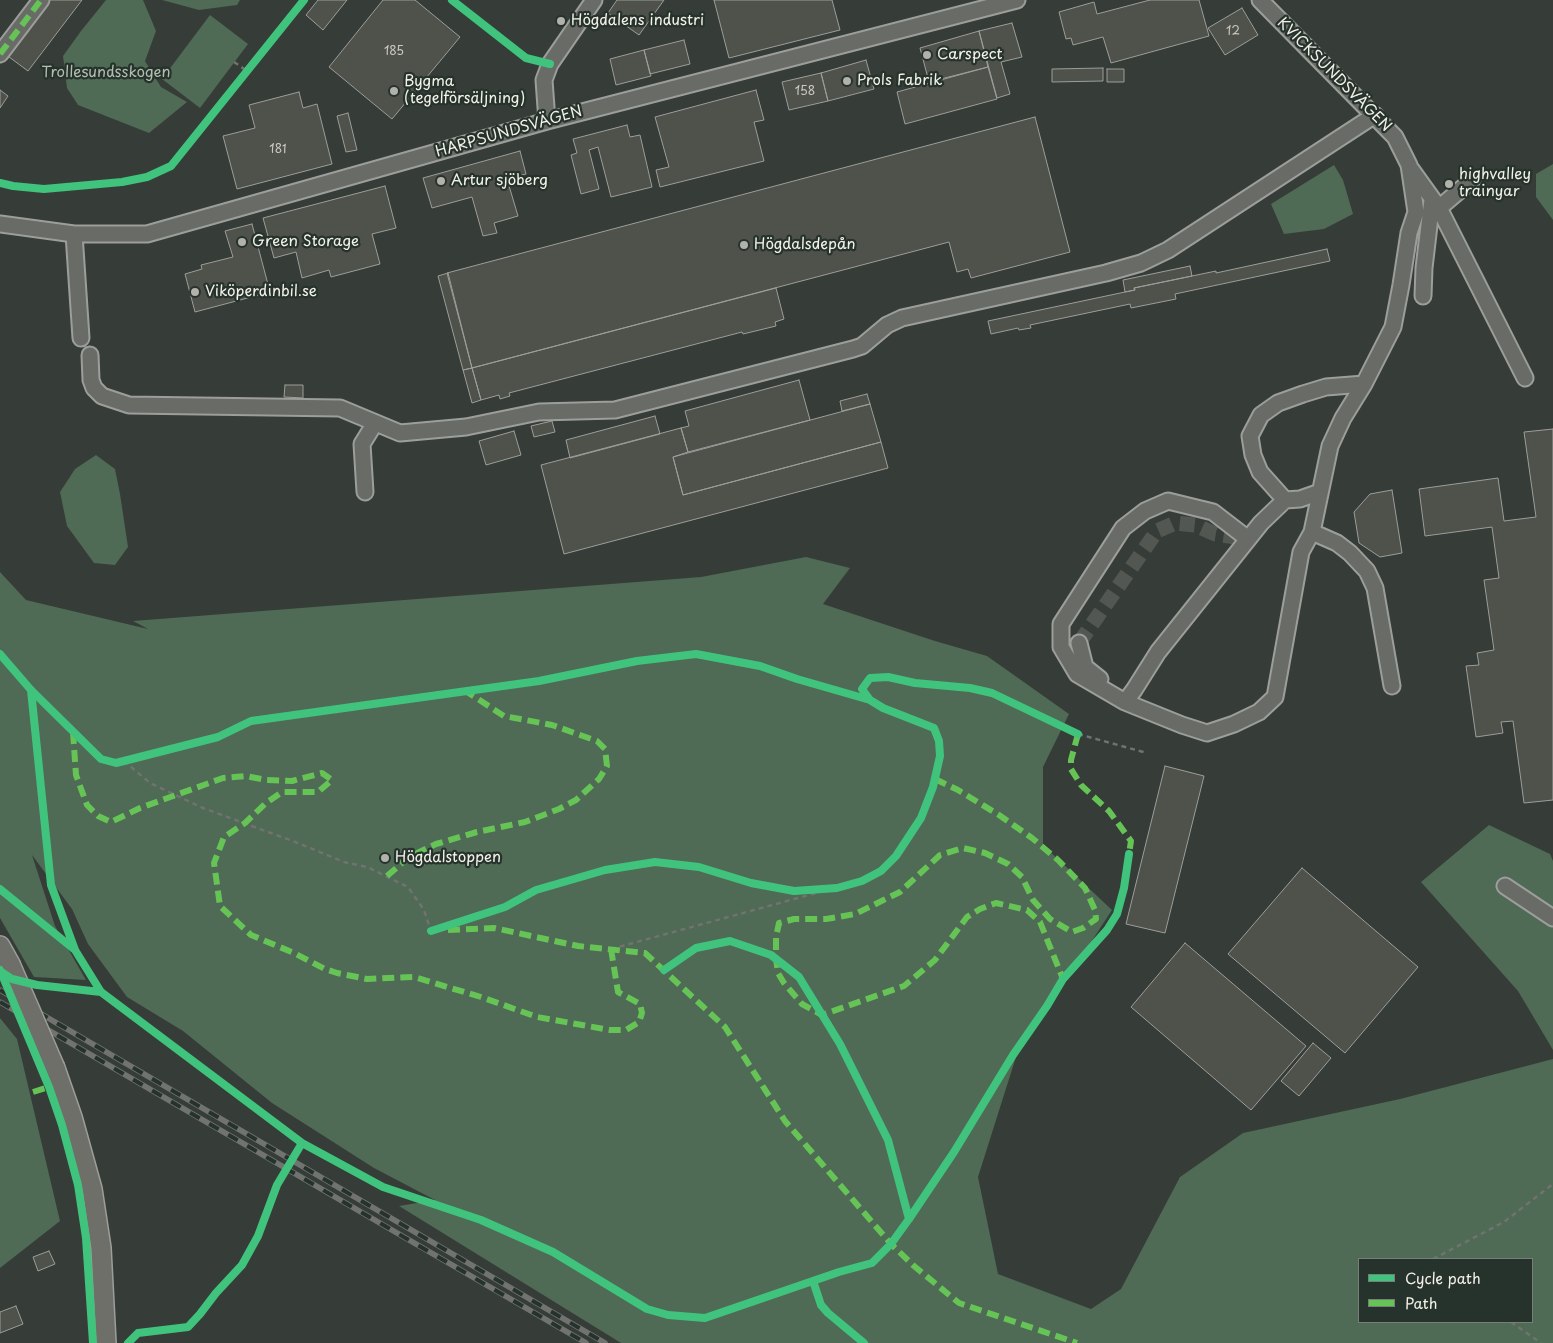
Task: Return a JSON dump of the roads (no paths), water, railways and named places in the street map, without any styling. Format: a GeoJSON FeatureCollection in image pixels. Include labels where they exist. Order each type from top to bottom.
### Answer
{"type":"FeatureCollection","features":[{"type":"Feature","properties":{"kind":"main road"},"geometry":{"type":"LineString","coordinates":[[0,946],[10,964],[56,1068],[92,1189],[100,1248],[106,1343]]}},
{"type":"Feature","properties":{"kind":"street"},"geometry":{"type":"LineString","coordinates":[[0,54],[41,0]]}},
{"type":"Feature","properties":{"kind":"street"},"geometry":{"type":"LineString","coordinates":[[547,121],[544,80],[550,64],[594,0]]}},
{"type":"Feature","properties":{"kind":"street","name":"HARPSUNDSVÄGEN"},"geometry":{"type":"LineString","coordinates":[[0,224],[74,234],[147,234],[547,121],[1016,0]]}},
{"type":"Feature","properties":{"kind":"street","name":"KVICKSUNDSVÄGEN"},"geometry":{"type":"LineString","coordinates":[[1125,702],[1207,733],[1234,724],[1259,712],[1275,696],[1301,552],[1312,532],[1330,446],[1343,418],[1364,384],[1393,327],[1409,233],[1416,212],[1409,165],[1395,137],[1260,0]]}},
{"type":"Feature","properties":{"kind":"street"},"geometry":{"type":"LineString","coordinates":[[90,355],[91,380],[94,388],[102,396],[121,404],[140,406],[340,408],[400,433],[466,427],[539,412],[616,410],[853,349],[869,342],[894,320],[1141,263],[1168,250],[1375,115]]}},
{"type":"Feature","properties":{"kind":"street"},"geometry":{"type":"LineString","coordinates":[[1409,165],[1436,204],[1525,378]]}},
{"type":"Feature","properties":{"kind":"street"},"geometry":{"type":"LineString","coordinates":[[1423,296],[1424,268],[1436,204],[1472,180]]}},
{"type":"Feature","properties":{"kind":"street"},"geometry":{"type":"LineString","coordinates":[[74,234],[81,338]]}},
{"type":"Feature","properties":{"kind":"street"},"geometry":{"type":"LineString","coordinates":[[1285,500],[1260,472],[1253,455],[1250,436],[1261,415],[1278,403],[1302,394],[1326,387],[1364,384]]}},
{"type":"Feature","properties":{"kind":"street"},"geometry":{"type":"LineString","coordinates":[[366,492],[362,444],[375,423]]}},
{"type":"Feature","properties":{"kind":"street"},"geometry":{"type":"LineString","coordinates":[[1125,702],[1158,652],[1261,523],[1285,500],[1300,499],[1320,492]]}},
{"type":"Feature","properties":{"kind":"street"},"geometry":{"type":"LineString","coordinates":[[1125,702],[1077,674],[1061,647],[1061,624],[1123,528],[1145,511],[1168,501],[1213,512],[1248,539]]}},
{"type":"Feature","properties":{"kind":"street"},"geometry":{"type":"LineString","coordinates":[[1312,532],[1338,543],[1367,571],[1375,588],[1392,686]]}},
{"type":"Feature","properties":{"kind":"street"},"geometry":{"type":"LineString","coordinates":[[1079,643],[1085,667],[1125,702]]}},
{"type":"Feature","properties":{"kind":"street"},"geometry":{"type":"LineString","coordinates":[[1505,886],[1553,918]]}},
{"type":"Feature","properties":{"kind":"tunnel"},"geometry":{"type":"LineString","coordinates":[[1079,643],[1157,531],[1175,523],[1195,525],[1215,534],[1248,539]]}},
{"type":"Feature","properties":{"kind":"railway"},"geometry":{"type":"LineString","coordinates":[[0,990],[605,1343]]}},
{"type":"Feature","properties":{"kind":"railway"},"geometry":{"type":"LineString","coordinates":[[0,1002],[586,1343]]}},
{"type":"Feature","properties":{"kind":"place","name":"Högdalens industri"},"geometry":{"type":"Point","coordinates":[561,21]}},
{"type":"Feature","properties":{"kind":"place","name":"Carspect"},"geometry":{"type":"Point","coordinates":[927,55]}},
{"type":"Feature","properties":{"kind":"place","name":"Prols Fabrik"},"geometry":{"type":"Point","coordinates":[847,81]}},
{"type":"Feature","properties":{"kind":"place","name":"Bygma (tegelförsäljning)"},"geometry":{"type":"Point","coordinates":[394,91]}},
{"type":"Feature","properties":{"kind":"place","name":"Artur sjöberg"},"geometry":{"type":"Point","coordinates":[441,181]}},
{"type":"Feature","properties":{"kind":"place","name":"highvalley trainyar"},"geometry":{"type":"Point","coordinates":[1449,184]}},
{"type":"Feature","properties":{"kind":"place","name":"Green Storage"},"geometry":{"type":"Point","coordinates":[242,242]}},
{"type":"Feature","properties":{"kind":"place","name":"Högdalsdepån"},"geometry":{"type":"Point","coordinates":[744,245]}},
{"type":"Feature","properties":{"kind":"place","name":"Viköperdinbil.se"},"geometry":{"type":"Point","coordinates":[195,292]}},
{"type":"Feature","properties":{"kind":"place","name":"Högdalstoppen"},"geometry":{"type":"Point","coordinates":[385,858]}},
{"type":"Feature","properties":{"kind":"park label","name":"Trollesundsskogen"},"geometry":{"type":"Point","coordinates":[106,73]}}]}
